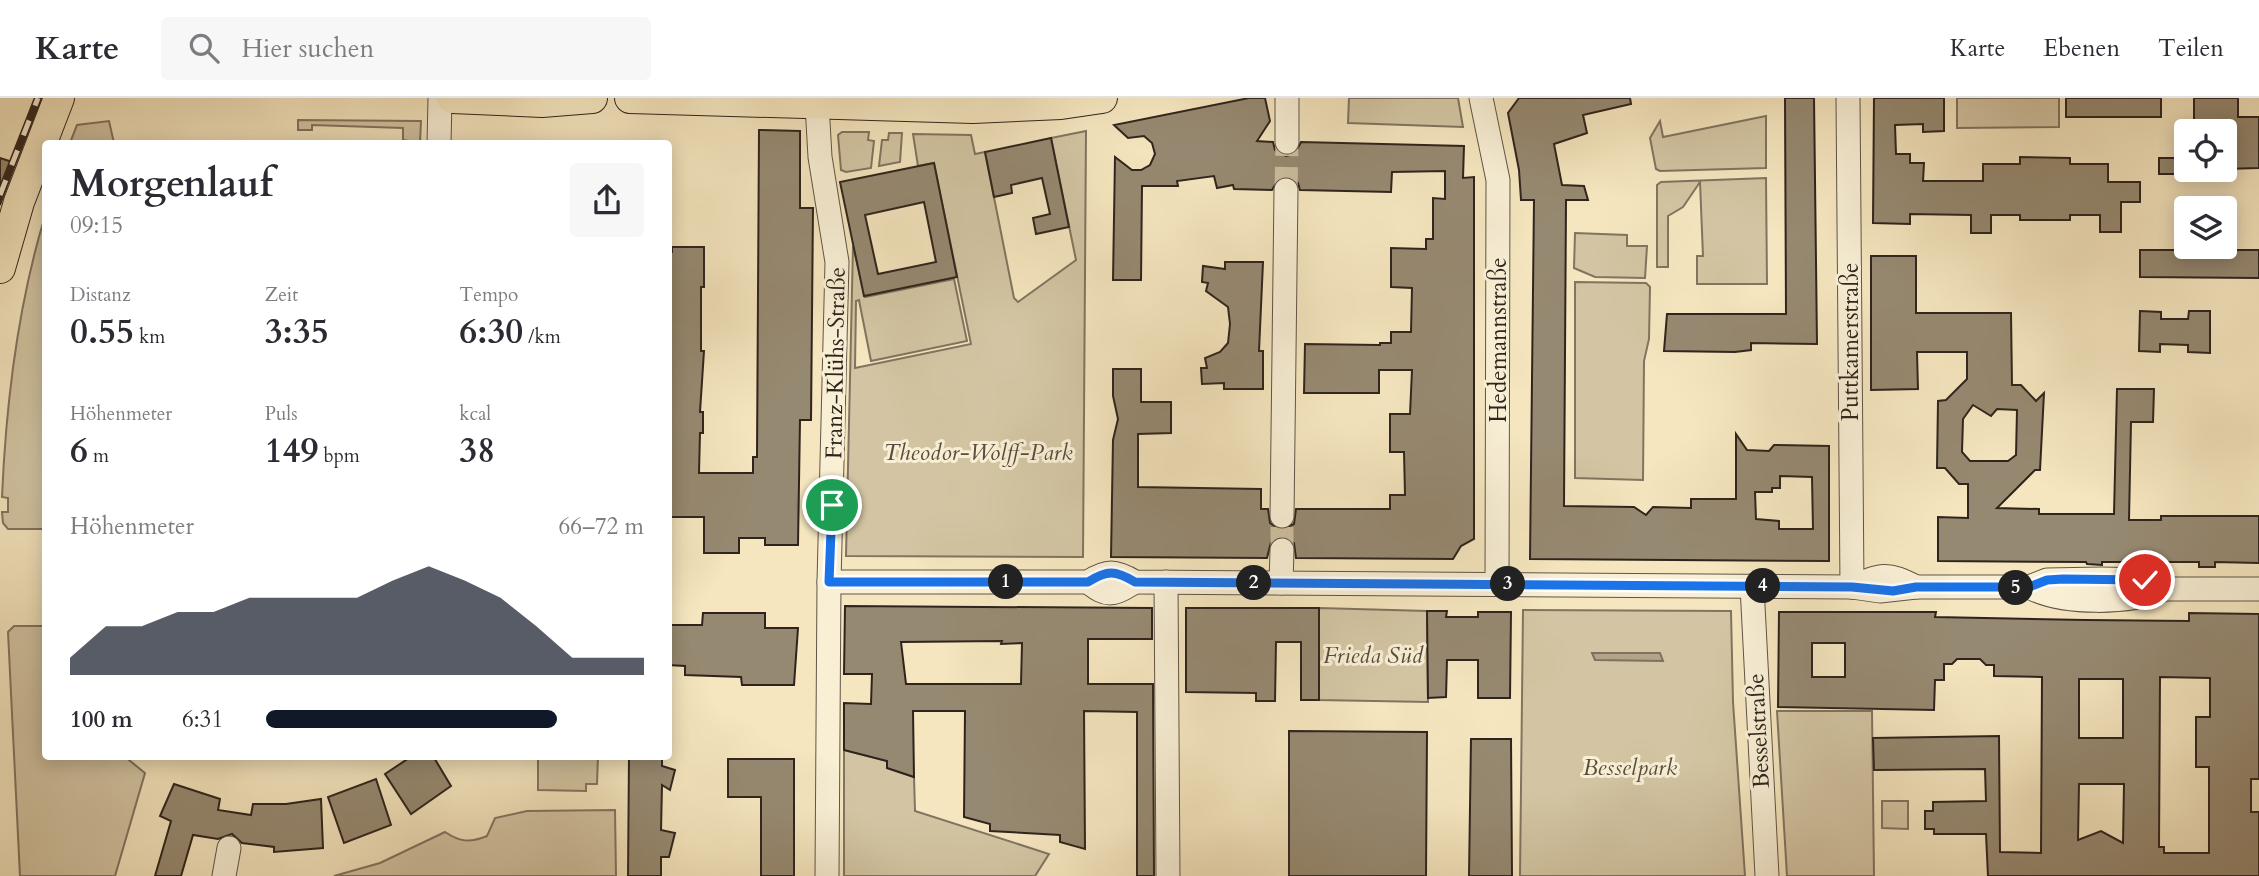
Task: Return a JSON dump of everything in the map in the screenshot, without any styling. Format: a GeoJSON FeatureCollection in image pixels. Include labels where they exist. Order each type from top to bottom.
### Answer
{"type":"FeatureCollection","features":[{"type":"Feature","properties":{"kind":"main road"},"geometry":{"type":"LineString","coordinates":[[43,140],[59,98]]}},
{"type":"Feature","properties":{"kind":"main road"},"geometry":{"type":"LineString","coordinates":[[452,98],[542,102],[592,98]]}},
{"type":"Feature","properties":{"kind":"main road"},"geometry":{"type":"LineString","coordinates":[[630,98],[973,108],[1061,104],[1102,98]]}},
{"type":"Feature","properties":{"kind":"main road"},"geometry":{"type":"LineString","coordinates":[[0,268],[23,192],[42,142]]}},
{"type":"Feature","properties":{"kind":"street"},"geometry":{"type":"LineString","coordinates":[[439,140],[440,98]]}},
{"type":"Feature","properties":{"kind":"street"},"geometry":{"type":"LineString","coordinates":[[1287,98],[1287,142]]}},
{"type":"Feature","properties":{"kind":"street","name":"Hedemannstraße"},"geometry":{"type":"LineString","coordinates":[[1481,98],[1498,180],[1497,584]]}},
{"type":"Feature","properties":{"kind":"street","name":"Puttkamerstraße"},"geometry":{"type":"LineString","coordinates":[[1848,98],[1852,587]]}},
{"type":"Feature","properties":{"kind":"street","name":"Franz-Klühs-Straße"},"geometry":{"type":"LineString","coordinates":[[817,104],[820,157],[838,262],[829,582],[827,876]]}},
{"type":"Feature","properties":{"kind":"street"},"geometry":{"type":"LineString","coordinates":[[1282,516],[1286,190]]}},
{"type":"Feature","properties":{"kind":"street"},"geometry":{"type":"LineString","coordinates":[[1281,583],[1282,550]]}},
{"type":"Feature","properties":{"kind":"street"},"geometry":{"type":"LineString","coordinates":[[829,582],[1088,582],[1104,571],[1117,572],[1135,582],[1852,587],[1880,575],[1893,575],[1916,587],[2029,587],[2047,580],[2088,579],[2145,580],[2165,589],[2259,589]]}},
{"type":"Feature","properties":{"kind":"street"},"geometry":{"type":"LineString","coordinates":[[1166,582],[1168,876]]}},
{"type":"Feature","properties":{"kind":"street","name":"Besselstraße"},"geometry":{"type":"LineString","coordinates":[[1752,586],[1767,876]]}},
{"type":"Feature","properties":{"kind":"street"},"geometry":{"type":"LineString","coordinates":[[224,876],[229,848]]}},
{"type":"Feature","properties":{"kind":"green space"},"geometry":{"type":"Polygon","coordinates":[[[1349,98],[1458,98],[1463,127],[1348,123],[1349,98]]]}},
{"type":"Feature","properties":{"kind":"green space"},"geometry":{"type":"Polygon","coordinates":[[[1957,98],[2059,98],[2059,127],[1957,128],[1957,98]]]}},
{"type":"Feature","properties":{"kind":"green space"},"geometry":{"type":"Polygon","coordinates":[[[1766,116],[1766,168],[1656,169],[1650,138],[1660,121],[1663,137],[1766,116]]]}},
{"type":"Feature","properties":{"kind":"green space"},"geometry":{"type":"Polygon","coordinates":[[[298,120],[421,121],[420,140],[403,140],[403,128],[312,125],[312,130],[298,130],[298,120]]]}},
{"type":"Feature","properties":{"kind":"green space"},"geometry":{"type":"Polygon","coordinates":[[[109,121],[113,140],[71,140],[77,125],[109,121]]]}},
{"type":"Feature","properties":{"kind":"green space","name":"Theodor-Wolff-Park"},"geometry":{"type":"Polygon","coordinates":[[[1086,131],[1083,557],[846,556],[853,246],[865,297],[954,279],[967,341],[871,361],[859,300],[856,301],[855,368],[971,344],[934,163],[918,166],[913,134],[971,135],[975,154],[985,152],[1014,298],[1018,302],[1076,260],[1051,138],[1086,131]]]}},
{"type":"Feature","properties":{"kind":"green space"},"geometry":{"type":"Polygon","coordinates":[[[842,132],[869,132],[868,140],[874,141],[871,168],[846,172],[841,170],[838,135],[842,132]]]}},
{"type":"Feature","properties":{"kind":"green space"},"geometry":{"type":"Polygon","coordinates":[[[889,133],[902,133],[900,162],[879,166],[882,140],[888,140],[889,133]]]}},
{"type":"Feature","properties":{"kind":"green space"},"geometry":{"type":"Polygon","coordinates":[[[1766,178],[1767,284],[1697,284],[1697,256],[1703,256],[1700,182],[1683,207],[1668,216],[1668,267],[1657,267],[1657,185],[1661,182],[1766,178]]]}},
{"type":"Feature","properties":{"kind":"green space"},"geometry":{"type":"Polygon","coordinates":[[[42,226],[42,529],[8,529],[3,523],[2,512],[8,512],[8,498],[2,497],[6,426],[14,355],[42,226]]]}},
{"type":"Feature","properties":{"kind":"green space"},"geometry":{"type":"Polygon","coordinates":[[[1575,233],[1627,235],[1627,246],[1647,246],[1645,278],[1595,277],[1574,268],[1575,233]]]}},
{"type":"Feature","properties":{"kind":"green space"},"geometry":{"type":"Polygon","coordinates":[[[1575,282],[1646,283],[1650,287],[1649,339],[1644,361],[1643,480],[1575,478],[1575,282]]]}},
{"type":"Feature","properties":{"kind":"green space","name":"Frieda Süd"},"geometry":{"type":"Polygon","coordinates":[[[1319,608],[1427,611],[1428,702],[1319,700],[1319,608]]]}},
{"type":"Feature","properties":{"kind":"green space","name":"Besselpark"},"geometry":{"type":"Polygon","coordinates":[[[1523,610],[1731,611],[1733,702],[1745,876],[1520,876],[1523,610]]]}},
{"type":"Feature","properties":{"kind":"green space"},"geometry":{"type":"Polygon","coordinates":[[[14,626],[42,626],[42,760],[129,760],[145,773],[115,876],[20,876],[8,632],[14,626]]]}},
{"type":"Feature","properties":{"kind":"green space"},"geometry":{"type":"Polygon","coordinates":[[[1777,711],[1872,711],[1874,876],[1787,876],[1777,711]]]}},
{"type":"Feature","properties":{"kind":"green space"},"geometry":{"type":"Polygon","coordinates":[[[844,750],[887,761],[887,768],[914,777],[915,811],[1049,854],[1035,876],[844,876],[844,750]]]}},
{"type":"Feature","properties":{"kind":"green space"},"geometry":{"type":"Polygon","coordinates":[[[538,760],[598,760],[597,784],[586,784],[586,791],[538,790],[538,760]]]}},
{"type":"Feature","properties":{"kind":"green space"},"geometry":{"type":"Polygon","coordinates":[[[1882,801],[1908,801],[1908,829],[1882,828],[1882,801]]]}},
{"type":"Feature","properties":{"kind":"green space"},"geometry":{"type":"Polygon","coordinates":[[[615,810],[616,876],[334,876],[380,863],[445,832],[465,840],[487,836],[495,818],[527,811],[615,810]]]}},
{"type":"Feature","properties":{"kind":"shaded area"},"geometry":{"type":"Polygon","coordinates":[[[1592,653],[1660,653],[1663,661],[1595,660],[1592,653]]]}},
{"type":"Feature","properties":{"kind":"pier"},"geometry":{"type":"Polygon","coordinates":[[[0,98],[22,98],[11,126],[0,126],[0,98]]]}},
{"type":"Feature","properties":{"kind":"building"},"geometry":{"type":"Polygon","coordinates":[[[1249,98],[1265,98],[1270,121],[1257,141],[1273,142],[1275,150],[1286,156],[1295,154],[1301,142],[1464,146],[1463,178],[1474,177],[1474,539],[1461,546],[1453,559],[1296,558],[1294,543],[1282,536],[1271,542],[1267,558],[1111,557],[1113,440],[1118,419],[1113,396],[1113,369],[1141,369],[1141,402],[1171,402],[1171,433],[1138,434],[1138,487],[1261,489],[1261,509],[1268,509],[1270,523],[1281,530],[1294,524],[1296,509],[1390,509],[1390,495],[1405,495],[1404,452],[1390,452],[1390,414],[1410,414],[1412,370],[1379,370],[1379,393],[1304,393],[1305,344],[1380,345],[1391,343],[1391,332],[1411,332],[1412,288],[1391,287],[1391,248],[1426,249],[1426,239],[1433,239],[1433,198],[1445,199],[1445,171],[1392,172],[1391,192],[1300,190],[1298,183],[1287,176],[1279,178],[1272,190],[1234,189],[1233,185],[1217,188],[1214,176],[1177,181],[1178,186],[1142,186],[1141,280],[1113,280],[1115,157],[1132,170],[1141,170],[1150,165],[1155,154],[1152,143],[1144,136],[1128,138],[1114,125],[1249,98]]]}},
{"type":"Feature","properties":{"kind":"building"},"geometry":{"type":"Polygon","coordinates":[[[1519,98],[1630,98],[1631,104],[1583,115],[1587,133],[1554,144],[1562,185],[1584,186],[1588,200],[1566,200],[1564,506],[1634,507],[1646,515],[1653,507],[1691,508],[1691,499],[1736,499],[1736,434],[1747,450],[1769,451],[1774,445],[1829,446],[1829,561],[1530,559],[1534,200],[1521,200],[1519,170],[1508,113],[1519,98]],[[1780,476],[1780,488],[1772,488],[1772,492],[1755,492],[1756,519],[1779,521],[1779,529],[1813,529],[1812,477],[1780,476]]]}},
{"type":"Feature","properties":{"kind":"building"},"geometry":{"type":"Polygon","coordinates":[[[1785,98],[1814,98],[1817,344],[1751,343],[1751,350],[1735,352],[1664,351],[1667,314],[1786,314],[1785,98]]]}},
{"type":"Feature","properties":{"kind":"building"},"geometry":{"type":"Polygon","coordinates":[[[1874,98],[1944,98],[1944,131],[1923,132],[1923,124],[1895,125],[1896,154],[1910,154],[1910,163],[1924,163],[1923,181],[1983,181],[1983,164],[2020,164],[2020,157],[2070,158],[2070,164],[2108,164],[2108,182],[2140,182],[2140,202],[2121,202],[2121,232],[2100,232],[2100,215],[2070,215],[2070,220],[2020,220],[2020,215],[1991,215],[1991,233],[1971,233],[1971,215],[1910,214],[1910,224],[1873,223],[1874,98]]]}},
{"type":"Feature","properties":{"kind":"building"},"geometry":{"type":"Polygon","coordinates":[[[2066,98],[2161,98],[2161,117],[2066,117],[2066,98]]]}},
{"type":"Feature","properties":{"kind":"building"},"geometry":{"type":"Polygon","coordinates":[[[2194,98],[2238,98],[2238,117],[2259,117],[2259,168],[2237,169],[2237,119],[2194,119],[2194,98]]]}},
{"type":"Feature","properties":{"kind":"building"},"geometry":{"type":"Polygon","coordinates":[[[759,130],[800,131],[800,208],[813,208],[811,420],[800,420],[798,545],[765,545],[765,538],[739,538],[739,553],[704,553],[704,517],[672,517],[672,247],[704,247],[701,351],[704,351],[700,412],[703,412],[703,433],[700,433],[699,473],[753,473],[753,457],[757,457],[759,130]]]}},
{"type":"Feature","properties":{"kind":"building"},"geometry":{"type":"Polygon","coordinates":[[[1051,138],[1069,227],[1036,234],[1033,218],[1050,214],[1042,178],[1011,185],[1012,193],[994,197],[985,152],[1051,138]]]}},
{"type":"Feature","properties":{"kind":"building"},"geometry":{"type":"Polygon","coordinates":[[[0,158],[15,163],[0,205],[0,158]]]}},
{"type":"Feature","properties":{"kind":"building"},"geometry":{"type":"Polygon","coordinates":[[[2159,158],[2174,158],[2174,174],[2159,174],[2159,158]]]}},
{"type":"Feature","properties":{"kind":"building"},"geometry":{"type":"Polygon","coordinates":[[[934,163],[957,277],[864,296],[840,182],[934,163]],[[924,202],[865,215],[878,274],[936,262],[924,202]]]}},
{"type":"Feature","properties":{"kind":"building"},"geometry":{"type":"Polygon","coordinates":[[[2140,250],[2174,250],[2174,259],[2237,259],[2237,250],[2259,250],[2259,278],[2140,277],[2140,250]]]}},
{"type":"Feature","properties":{"kind":"building"},"geometry":{"type":"Polygon","coordinates":[[[1871,256],[1916,256],[1916,313],[2011,313],[2012,385],[2021,385],[2036,401],[2044,393],[2040,470],[2035,470],[1997,508],[2039,509],[2039,514],[2114,514],[2117,389],[2154,389],[2153,422],[2131,422],[2129,520],[2161,520],[2161,516],[2259,516],[2259,563],[2215,562],[2215,567],[2199,567],[2199,562],[2102,562],[2102,565],[2086,562],[1938,561],[1938,517],[1968,518],[1968,484],[1959,484],[1945,468],[1937,468],[1938,401],[1946,400],[1967,379],[1967,352],[1917,352],[1918,389],[1871,390],[1871,256]],[[1973,405],[1963,419],[1962,452],[1970,461],[2008,461],[2016,455],[2017,410],[1997,409],[1991,416],[1973,405]]]}},
{"type":"Feature","properties":{"kind":"building"},"geometry":{"type":"Polygon","coordinates":[[[1225,262],[1263,262],[1259,351],[1263,351],[1263,389],[1224,389],[1224,383],[1202,384],[1201,368],[1207,368],[1205,358],[1220,352],[1228,343],[1230,324],[1228,307],[1206,291],[1208,283],[1202,282],[1203,266],[1225,269],[1225,262]]]}},
{"type":"Feature","properties":{"kind":"building"},"geometry":{"type":"Polygon","coordinates":[[[2140,311],[2161,312],[2161,319],[2188,319],[2189,311],[2210,311],[2210,353],[2188,352],[2188,345],[2160,344],[2160,352],[2139,351],[2140,311]]]}},
{"type":"Feature","properties":{"kind":"building"},"geometry":{"type":"Polygon","coordinates":[[[845,606],[1152,608],[1152,639],[1088,639],[1088,684],[1153,684],[1154,876],[1137,876],[1137,712],[1084,711],[1085,849],[1060,842],[1060,835],[990,831],[990,824],[964,817],[965,711],[913,711],[914,777],[887,768],[887,761],[844,750],[844,703],[871,704],[872,674],[844,674],[845,606]],[[1002,641],[901,642],[906,684],[1021,684],[1022,643],[1001,644],[1002,641]]]}},
{"type":"Feature","properties":{"kind":"building"},"geometry":{"type":"Polygon","coordinates":[[[1186,608],[1319,608],[1319,700],[1301,700],[1301,642],[1276,642],[1275,701],[1256,701],[1256,693],[1186,692],[1186,608]]]}},
{"type":"Feature","properties":{"kind":"building"},"geometry":{"type":"Polygon","coordinates":[[[1427,611],[1447,611],[1446,617],[1478,617],[1478,612],[1511,612],[1510,698],[1478,698],[1478,660],[1447,660],[1446,697],[1428,698],[1427,611]]]}},
{"type":"Feature","properties":{"kind":"building"},"geometry":{"type":"Polygon","coordinates":[[[1779,612],[1936,612],[1935,617],[2189,621],[2189,613],[2259,614],[2259,779],[2251,779],[2251,812],[2259,812],[2259,876],[1988,876],[1986,834],[1934,834],[1934,829],[1925,829],[1925,811],[1933,811],[1933,802],[1986,801],[1985,769],[1874,770],[1873,738],[1999,736],[2000,852],[2041,853],[2042,677],[1994,676],[1994,665],[1986,665],[1980,659],[1957,659],[1952,664],[1944,664],[1944,680],[1935,680],[1934,710],[1778,707],[1779,612]],[[1812,643],[1812,677],[1845,677],[1845,643],[1812,643]],[[2160,677],[2159,847],[2164,847],[2164,853],[2209,853],[2209,767],[2196,767],[2196,717],[2210,717],[2210,678],[2160,677]],[[2079,679],[2079,738],[2123,738],[2123,679],[2079,679]],[[2079,784],[2078,840],[2101,831],[2123,843],[2124,784],[2079,784]]]}},
{"type":"Feature","properties":{"kind":"building"},"geometry":{"type":"Polygon","coordinates":[[[703,613],[765,613],[765,628],[798,628],[794,685],[742,685],[741,677],[685,675],[685,666],[672,665],[672,625],[702,625],[703,613]]]}},
{"type":"Feature","properties":{"kind":"building"},"geometry":{"type":"Polygon","coordinates":[[[1289,731],[1427,732],[1426,876],[1289,876],[1289,731]]]}},
{"type":"Feature","properties":{"kind":"building"},"geometry":{"type":"Polygon","coordinates":[[[1471,739],[1511,739],[1512,876],[1469,876],[1471,739]]]}},
{"type":"Feature","properties":{"kind":"building"},"geometry":{"type":"Polygon","coordinates":[[[728,759],[794,759],[794,876],[761,876],[761,797],[728,797],[728,759]]]}},
{"type":"Feature","properties":{"kind":"building"},"geometry":{"type":"Polygon","coordinates":[[[406,760],[435,760],[451,786],[411,814],[385,774],[406,760]]]}},
{"type":"Feature","properties":{"kind":"building"},"geometry":{"type":"Polygon","coordinates":[[[629,760],[662,760],[662,766],[675,770],[670,790],[662,785],[661,830],[675,833],[669,857],[661,857],[661,876],[628,876],[629,760]]]}},
{"type":"Feature","properties":{"kind":"building"},"geometry":{"type":"Polygon","coordinates":[[[376,779],[391,825],[344,843],[328,797],[376,779]]]}},
{"type":"Feature","properties":{"kind":"building"},"geometry":{"type":"Polygon","coordinates":[[[174,784],[220,799],[218,810],[251,815],[253,804],[286,804],[321,799],[323,848],[274,852],[274,847],[242,843],[232,834],[218,839],[193,835],[181,876],[155,876],[171,821],[160,816],[174,784]]]}},
{"type":"Feature","properties":{"kind":"tunnel"},"geometry":{"type":"LineString","coordinates":[[1286,190],[1287,142]]}},
{"type":"Feature","properties":{"kind":"tunnel"},"geometry":{"type":"LineString","coordinates":[[1282,516],[1282,550]]}},
{"type":"Feature","properties":{"kind":"railway"},"geometry":{"type":"LineString","coordinates":[[0,195],[38,98]]}},
{"type":"Feature","properties":{"kind":"route"},"geometry":{"type":"LineString","coordinates":[[832,505],[829,582],[1088,582],[1104,571],[1117,572],[1135,582],[1852,587],[1893,591],[1916,587],[2029,587],[2047,580],[2063,579],[2145,580]]}}]}
